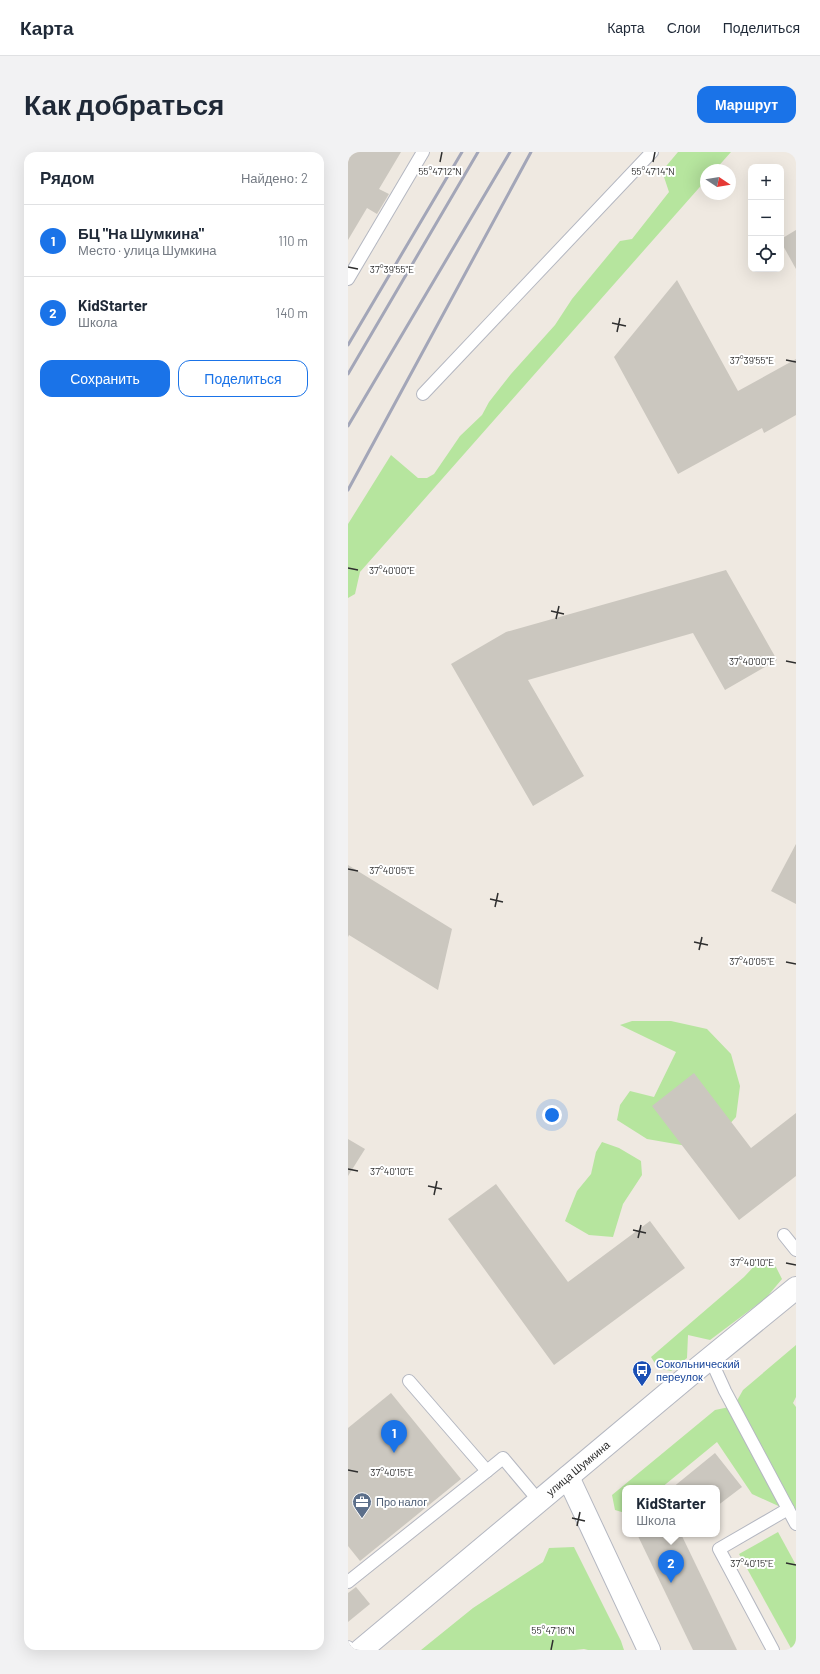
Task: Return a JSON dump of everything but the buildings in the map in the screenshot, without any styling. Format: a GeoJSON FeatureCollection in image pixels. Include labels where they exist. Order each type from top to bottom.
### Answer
{"type":"FeatureCollection","features":[{"type":"Feature","properties":{"kind":"street","name":"улица Шумкина"},"geometry":{"type":"LineString","coordinates":[[361,1650],[710,1358],[796,1288]]}},
{"type":"Feature","properties":{"kind":"street"},"geometry":{"type":"LineString","coordinates":[[568,1477],[649,1650]]}},
{"type":"Feature","properties":{"kind":"lane"},"geometry":{"type":"LineString","coordinates":[[348,279],[423,152]]}},
{"type":"Feature","properties":{"kind":"lane"},"geometry":{"type":"LineString","coordinates":[[423,394],[652,152]]}},
{"type":"Feature","properties":{"kind":"lane"},"geometry":{"type":"LineString","coordinates":[[784,1235],[796,1250]]}},
{"type":"Feature","properties":{"kind":"lane"},"geometry":{"type":"LineString","coordinates":[[710,1358],[725,1391],[796,1524]]}},
{"type":"Feature","properties":{"kind":"lane"},"geometry":{"type":"LineString","coordinates":[[409,1381],[487,1472]]}},
{"type":"Feature","properties":{"kind":"lane"},"geometry":{"type":"LineString","coordinates":[[348,1582],[503,1458],[539,1501]]}},
{"type":"Feature","properties":{"kind":"lane"},"geometry":{"type":"LineString","coordinates":[[773,1650],[719,1549],[788,1509]]}},
{"type":"Feature","properties":{"kind":"green space"},"geometry":{"type":"Polygon","coordinates":[[[678,152],[731,152],[720,164],[700,164],[700,187],[360,572],[355,594],[348,598],[348,524],[391,455],[418,478],[427,478],[434,474],[460,436],[482,415],[489,402],[511,374],[555,325],[572,299],[620,241],[632,239],[669,192],[662,171],[678,152]]]}},
{"type":"Feature","properties":{"kind":"green space"},"geometry":{"type":"Polygon","coordinates":[[[632,1021],[671,1021],[707,1029],[731,1054],[740,1086],[736,1117],[716,1139],[693,1147],[647,1139],[617,1120],[620,1105],[630,1091],[654,1097],[676,1052],[620,1025],[632,1021]]]}},
{"type":"Feature","properties":{"kind":"green space"},"geometry":{"type":"Polygon","coordinates":[[[602,1142],[619,1148],[641,1161],[642,1175],[623,1204],[613,1237],[589,1235],[565,1221],[577,1191],[591,1174],[596,1152],[602,1142]]]}},
{"type":"Feature","properties":{"kind":"green space"},"geometry":{"type":"Polygon","coordinates":[[[759,1261],[774,1263],[782,1279],[766,1298],[710,1340],[688,1335],[687,1358],[671,1371],[658,1368],[651,1357],[744,1277],[759,1261]]]}},
{"type":"Feature","properties":{"kind":"green space"},"geometry":{"type":"Polygon","coordinates":[[[796,1345],[796,1397],[793,1403],[796,1407],[796,1514],[752,1494],[717,1442],[665,1485],[624,1485],[715,1410],[734,1406],[743,1390],[796,1345]]]}},
{"type":"Feature","properties":{"kind":"green space"},"geometry":{"type":"Polygon","coordinates":[[[622,1487],[622,1512],[615,1510],[612,1495],[622,1487]]]}},
{"type":"Feature","properties":{"kind":"green space"},"geometry":{"type":"Polygon","coordinates":[[[778,1532],[796,1565],[796,1650],[792,1650],[739,1554],[778,1532]]]}},
{"type":"Feature","properties":{"kind":"green space"},"geometry":{"type":"Polygon","coordinates":[[[574,1547],[621,1641],[624,1650],[421,1650],[473,1608],[543,1562],[549,1548],[574,1547]]]}},
{"type":"Feature","properties":{"kind":"railway"},"geometry":{"type":"LineString","coordinates":[[348,345],[462,152]]}},
{"type":"Feature","properties":{"kind":"railway"},"geometry":{"type":"LineString","coordinates":[[348,374],[478,152]]}},
{"type":"Feature","properties":{"kind":"railway"},"geometry":{"type":"LineString","coordinates":[[348,426],[510,152]]}},
{"type":"Feature","properties":{"kind":"railway"},"geometry":{"type":"LineString","coordinates":[[348,490],[531,152]]}},
{"type":"Feature","properties":{"kind":"place","name":"Сокольнический переулок"},"geometry":{"type":"Point","coordinates":[642,1387]}},
{"type":"Feature","properties":{"kind":"place","name":"БЦ \"На Шумкина\""},"geometry":{"type":"Point","coordinates":[394,1453]}},
{"type":"Feature","properties":{"kind":"place","name":"Про налог"},"geometry":{"type":"Point","coordinates":[362,1519]}},
{"type":"Feature","properties":{"kind":"place","name":"KidStarter"},"geometry":{"type":"Point","coordinates":[671,1583]}}]}
